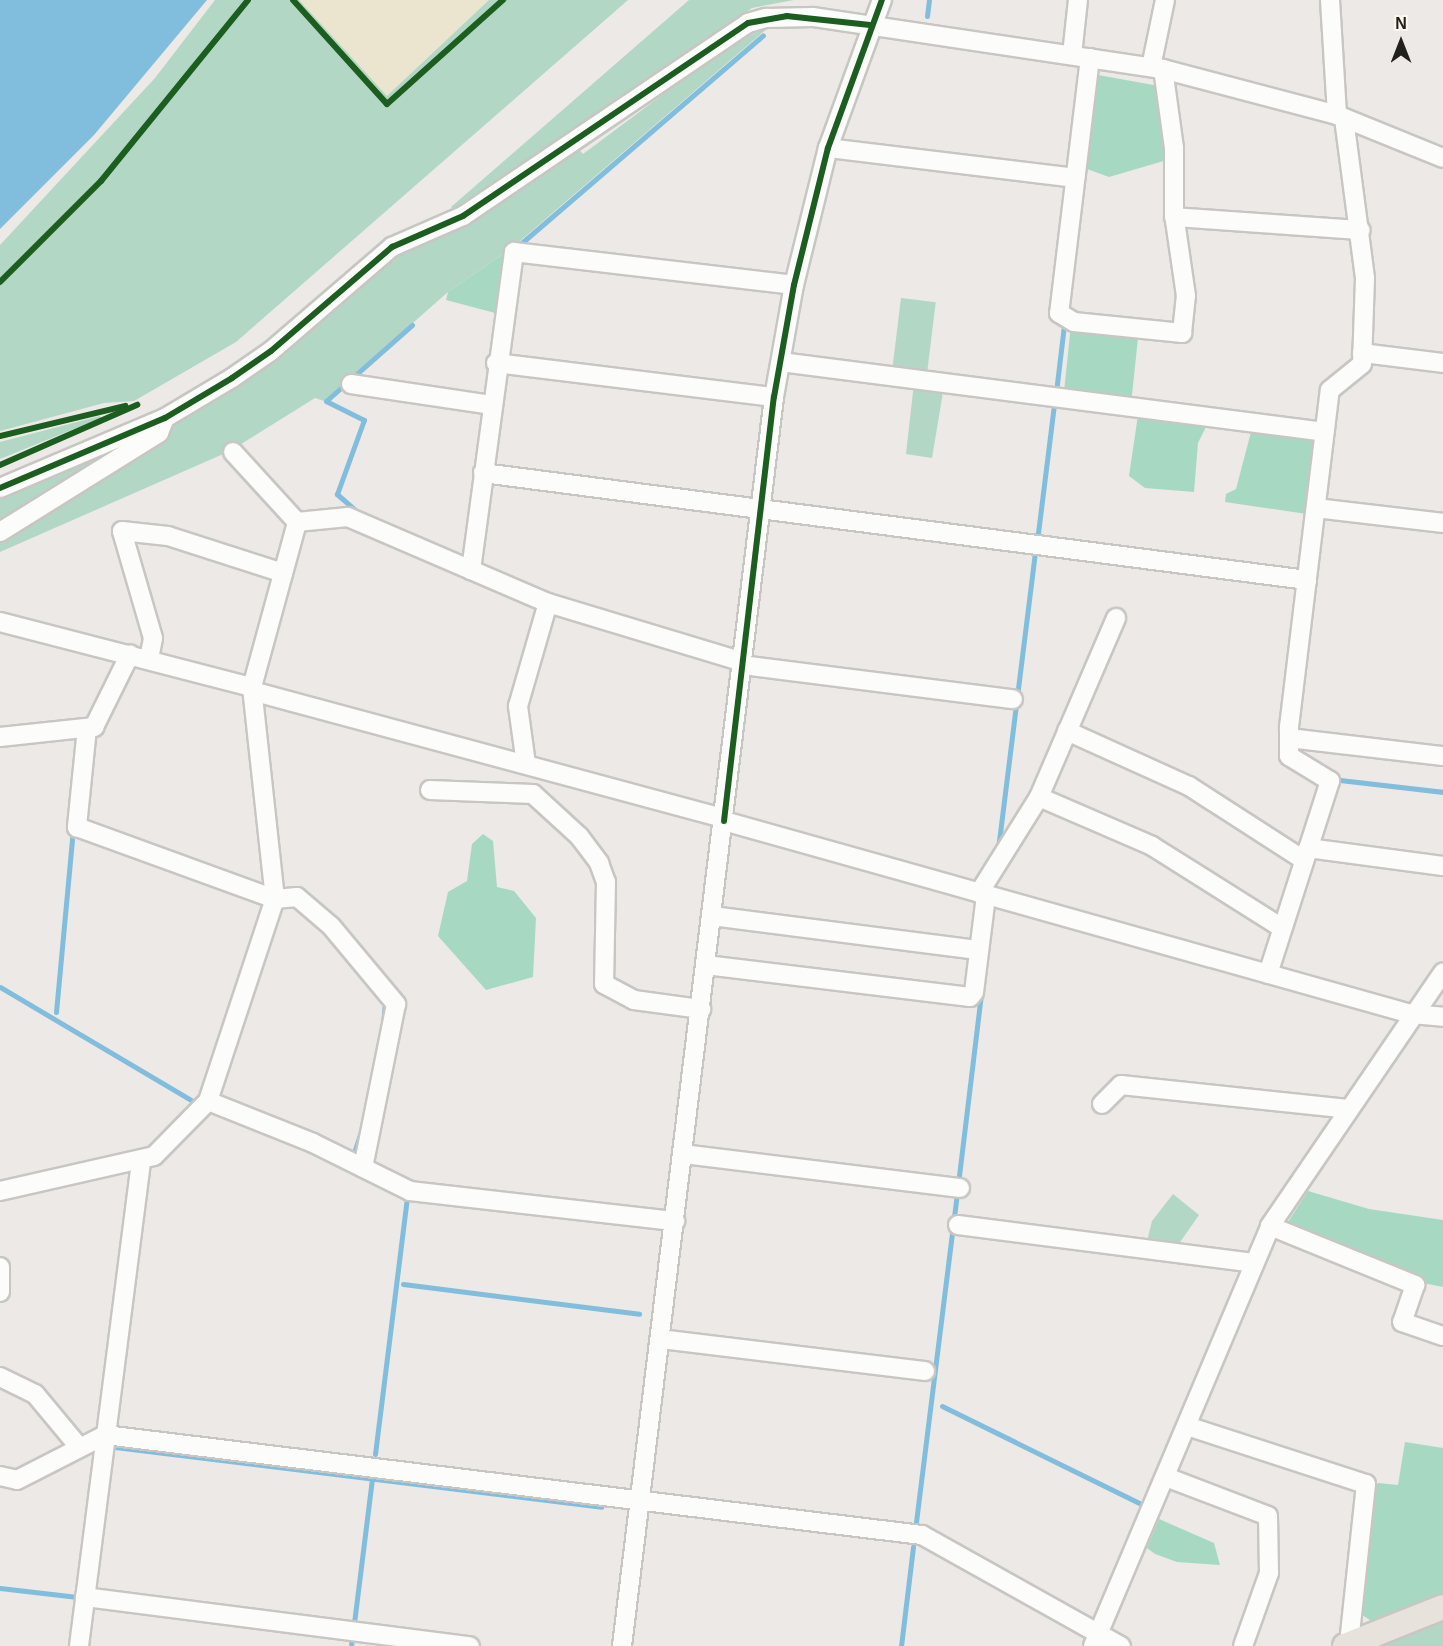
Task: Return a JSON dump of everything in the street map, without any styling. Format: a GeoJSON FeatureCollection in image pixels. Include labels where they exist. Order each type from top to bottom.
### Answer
{"type":"FeatureCollection","features":[{"type":"Feature","properties":{"kind":"main road"},"geometry":{"type":"LineString","coordinates":[[1347,1645],[1443,1606]]}},
{"type":"Feature","properties":{"kind":"street"},"geometry":{"type":"LineString","coordinates":[[622,1646],[774,398],[794,285],[828,148],[870,25],[882,0]]}},
{"type":"Feature","properties":{"kind":"street"},"geometry":{"type":"LineString","coordinates":[[1078,0],[1081,56],[1075,178],[1059,313],[1062,318],[1182,333],[1186,296],[1174,217],[1174,148],[1157,68],[1165,0]]}},
{"type":"Feature","properties":{"kind":"street"},"geometry":{"type":"LineString","coordinates":[[1268,974],[1330,781],[1289,756],[1289,738],[1330,390],[1362,364],[1365,278],[1361,231],[1340,116],[1330,0]]}},
{"type":"Feature","properties":{"kind":"street"},"geometry":{"type":"LineString","coordinates":[[0,488],[165,418],[271,351],[392,247],[463,216],[748,23],[787,16],[870,25],[1157,68],[1340,116],[1443,158]]}},
{"type":"Feature","properties":{"kind":"street"},"geometry":{"type":"LineString","coordinates":[[828,148],[1075,178]]}},
{"type":"Feature","properties":{"kind":"street"},"geometry":{"type":"LineString","coordinates":[[1174,217],[1361,231]]}},
{"type":"Feature","properties":{"kind":"street"},"geometry":{"type":"LineString","coordinates":[[471,570],[509,257],[519,250],[794,285]]}},
{"type":"Feature","properties":{"kind":"street"},"geometry":{"type":"LineString","coordinates":[[1362,353],[1443,363]]}},
{"type":"Feature","properties":{"kind":"street"},"geometry":{"type":"LineString","coordinates":[[781,362],[1325,432]]}},
{"type":"Feature","properties":{"kind":"street"},"geometry":{"type":"LineString","coordinates":[[496,363],[774,398]]}},
{"type":"Feature","properties":{"kind":"street"},"geometry":{"type":"LineString","coordinates":[[351,384],[492,405]]}},
{"type":"Feature","properties":{"kind":"street"},"geometry":{"type":"LineString","coordinates":[[0,532],[159,433],[165,418]]}},
{"type":"Feature","properties":{"kind":"street"},"geometry":{"type":"LineString","coordinates":[[233,452],[297,522]]}},
{"type":"Feature","properties":{"kind":"street"},"geometry":{"type":"LineString","coordinates":[[483,473],[1307,580]]}},
{"type":"Feature","properties":{"kind":"street"},"geometry":{"type":"LineString","coordinates":[[1316,508],[1443,523]]}},
{"type":"Feature","properties":{"kind":"street"},"geometry":{"type":"LineString","coordinates":[[297,522],[348,517],[548,603],[743,664],[1013,699]]}},
{"type":"Feature","properties":{"kind":"street"},"geometry":{"type":"LineString","coordinates":[[0,1191],[154,1156],[208,1101],[274,899],[252,689],[297,522]]}},
{"type":"Feature","properties":{"kind":"street"},"geometry":{"type":"LineString","coordinates":[[149,659],[153,638],[122,531],[168,536],[283,573]]}},
{"type":"Feature","properties":{"kind":"street"},"geometry":{"type":"LineString","coordinates":[[525,792],[528,765],[518,706],[548,603]]}},
{"type":"Feature","properties":{"kind":"street"},"geometry":{"type":"LineString","coordinates":[[706,965],[970,997],[979,950],[983,894],[1039,798],[1116,618]]}},
{"type":"Feature","properties":{"kind":"street"},"geometry":{"type":"LineString","coordinates":[[0,622],[149,659],[1411,1014],[1443,1017]]}},
{"type":"Feature","properties":{"kind":"street"},"geometry":{"type":"LineString","coordinates":[[0,737],[94,727],[130,654]]}},
{"type":"Feature","properties":{"kind":"street"},"geometry":{"type":"LineString","coordinates":[[87,728],[77,827],[274,899],[297,897],[330,926],[396,1004],[363,1168]]}},
{"type":"Feature","properties":{"kind":"street"},"geometry":{"type":"LineString","coordinates":[[1067,731],[1189,786],[1306,854],[1443,866]]}},
{"type":"Feature","properties":{"kind":"street"},"geometry":{"type":"LineString","coordinates":[[1289,738],[1443,756]]}},
{"type":"Feature","properties":{"kind":"street"},"geometry":{"type":"LineString","coordinates":[[430,790],[525,792],[579,836],[599,864],[606,882],[604,984],[634,1000],[701,1009]]}},
{"type":"Feature","properties":{"kind":"street"},"geometry":{"type":"LineString","coordinates":[[1039,798],[1152,846],[1282,928]]}},
{"type":"Feature","properties":{"kind":"street"},"geometry":{"type":"LineString","coordinates":[[712,916],[979,950]]}},
{"type":"Feature","properties":{"kind":"street"},"geometry":{"type":"LineString","coordinates":[[1096,1640],[1270,1226],[1411,1014],[1443,972]]}},
{"type":"Feature","properties":{"kind":"street"},"geometry":{"type":"LineString","coordinates":[[1102,1104],[1121,1085],[1348,1109]]}},
{"type":"Feature","properties":{"kind":"street"},"geometry":{"type":"LineString","coordinates":[[208,1101],[363,1168],[410,1191],[675,1221]]}},
{"type":"Feature","properties":{"kind":"street"},"geometry":{"type":"LineString","coordinates":[[683,1154],[960,1188]]}},
{"type":"Feature","properties":{"kind":"street"},"geometry":{"type":"LineString","coordinates":[[79,1646],[141,1160]]}},
{"type":"Feature","properties":{"kind":"street"},"geometry":{"type":"LineString","coordinates":[[958,1225],[1254,1263]]}},
{"type":"Feature","properties":{"kind":"street"},"geometry":{"type":"LineString","coordinates":[[1270,1226],[1415,1285],[1402,1322],[1443,1336]]}},
{"type":"Feature","properties":{"kind":"street"},"geometry":{"type":"LineString","coordinates":[[0,1267],[0,1292]]}},
{"type":"Feature","properties":{"kind":"street"},"geometry":{"type":"LineString","coordinates":[[660,1339],[925,1371]]}},
{"type":"Feature","properties":{"kind":"street"},"geometry":{"type":"LineString","coordinates":[[0,1377],[35,1394],[80,1448]]}},
{"type":"Feature","properties":{"kind":"street"},"geometry":{"type":"LineString","coordinates":[[1187,1426],[1366,1484],[1347,1645]]}},
{"type":"Feature","properties":{"kind":"street"},"geometry":{"type":"LineString","coordinates":[[0,1476],[17,1480],[105,1435],[922,1535],[1096,1640],[1121,1646]]}},
{"type":"Feature","properties":{"kind":"street"},"geometry":{"type":"LineString","coordinates":[[1166,1477],[1268,1516],[1269,1573],[1243,1646]]}},
{"type":"Feature","properties":{"kind":"street"},"geometry":{"type":"LineString","coordinates":[[85,1597],[470,1646]]}},
{"type":"Feature","properties":{"kind":"green space"},"geometry":{"type":"Polygon","coordinates":[[[215,0],[628,0],[236,342],[134,401],[104,403],[0,431],[0,245],[155,78],[215,0]]]}},
{"type":"Feature","properties":{"kind":"green space"},"geometry":{"type":"Polygon","coordinates":[[[689,0],[794,0],[752,8],[455,212],[451,207],[689,0]]]}},
{"type":"Feature","properties":{"kind":"green space"},"geometry":{"type":"Polygon","coordinates":[[[769,27],[513,247],[448,292],[324,401],[315,398],[230,451],[0,552],[0,534],[167,433],[177,417],[394,254],[449,232],[576,146],[583,154],[732,43],[769,27]]]}},
{"type":"Feature","properties":{"kind":"green space"},"geometry":{"type":"Polygon","coordinates":[[[1098,75],[1159,86],[1167,160],[1109,177],[1087,169],[1098,75]]]}},
{"type":"Feature","properties":{"kind":"green space"},"geometry":{"type":"Polygon","coordinates":[[[506,252],[499,314],[446,300],[448,292],[506,252]]]}},
{"type":"Feature","properties":{"kind":"green space"},"geometry":{"type":"Polygon","coordinates":[[[901,298],[936,302],[927,377],[892,372],[901,298]]]}},
{"type":"Feature","properties":{"kind":"green space"},"geometry":{"type":"Polygon","coordinates":[[[1071,325],[1139,332],[1131,404],[1063,397],[1071,325]]]}},
{"type":"Feature","properties":{"kind":"green space"},"geometry":{"type":"Polygon","coordinates":[[[914,383],[944,386],[932,458],[906,454],[914,383]]]}},
{"type":"Feature","properties":{"kind":"green space"},"geometry":{"type":"Polygon","coordinates":[[[1138,415],[1208,423],[1198,443],[1194,492],[1145,488],[1129,476],[1138,415]]]}},
{"type":"Feature","properties":{"kind":"green space"},"geometry":{"type":"Polygon","coordinates":[[[100,416],[101,418],[0,459],[0,442],[100,416]]]}},
{"type":"Feature","properties":{"kind":"green space"},"geometry":{"type":"Polygon","coordinates":[[[153,429],[0,529],[0,494],[153,429]]]}},
{"type":"Feature","properties":{"kind":"green space"},"geometry":{"type":"Polygon","coordinates":[[[1251,432],[1317,440],[1307,514],[1225,502],[1226,494],[1236,489],[1251,432]]]}},
{"type":"Feature","properties":{"kind":"green space"},"geometry":{"type":"Polygon","coordinates":[[[483,834],[493,841],[497,887],[514,891],[536,918],[533,977],[486,990],[438,936],[448,892],[467,881],[472,844],[483,834]]]}},
{"type":"Feature","properties":{"kind":"green space"},"geometry":{"type":"Polygon","coordinates":[[[1308,1191],[1369,1209],[1443,1220],[1443,1287],[1418,1282],[1286,1225],[1308,1191]]]}},
{"type":"Feature","properties":{"kind":"green space"},"geometry":{"type":"Polygon","coordinates":[[[1173,1194],[1199,1215],[1178,1245],[1147,1241],[1152,1221],[1173,1194]]]}},
{"type":"Feature","properties":{"kind":"green space"},"geometry":{"type":"Polygon","coordinates":[[[1405,1442],[1443,1448],[1443,1594],[1373,1622],[1356,1611],[1370,1494],[1378,1483],[1398,1485],[1405,1442]]]}},
{"type":"Feature","properties":{"kind":"green space"},"geometry":{"type":"Polygon","coordinates":[[[1159,1519],[1214,1543],[1220,1565],[1177,1562],[1155,1554],[1147,1548],[1159,1519]]]}},
{"type":"Feature","properties":{"kind":"green space"},"geometry":{"type":"Polygon","coordinates":[[[1443,1621],[1443,1646],[1383,1646],[1443,1621]]]}},
{"type":"Feature","properties":{"kind":"sand"},"geometry":{"type":"Polygon","coordinates":[[[299,0],[489,0],[387,96],[299,0]]]}},
{"type":"Feature","properties":{"kind":"water"},"geometry":{"type":"Polygon","coordinates":[[[0,0],[207,0],[94,135],[0,229],[0,0]]]}},
{"type":"Feature","properties":{"kind":"waterway"},"geometry":{"type":"LineString","coordinates":[[927,16],[929,0]]}},
{"type":"Feature","properties":{"kind":"waterway"},"geometry":{"type":"LineString","coordinates":[[518,246],[763,35]]}},
{"type":"Feature","properties":{"kind":"waterway"},"geometry":{"type":"LineString","coordinates":[[361,515],[337,494],[364,420],[326,401],[412,325]]}},
{"type":"Feature","properties":{"kind":"waterway"},"geometry":{"type":"LineString","coordinates":[[1056,392],[1064,325]]}},
{"type":"Feature","properties":{"kind":"waterway"},"geometry":{"type":"LineString","coordinates":[[1037,541],[1054,404]]}},
{"type":"Feature","properties":{"kind":"waterway"},"geometry":{"type":"LineString","coordinates":[[998,849],[1035,553]]}},
{"type":"Feature","properties":{"kind":"waterway"},"geometry":{"type":"LineString","coordinates":[[1340,780],[1443,792]]}},
{"type":"Feature","properties":{"kind":"waterway"},"geometry":{"type":"LineString","coordinates":[[56,1012],[73,828]]}},
{"type":"Feature","properties":{"kind":"waterway"},"geometry":{"type":"LineString","coordinates":[[0,987],[198,1104]]}},
{"type":"Feature","properties":{"kind":"waterway"},"geometry":{"type":"LineString","coordinates":[[958,1184],[981,993]]}},
{"type":"Feature","properties":{"kind":"waterway"},"geometry":{"type":"LineString","coordinates":[[383,1025],[385,1003]]}},
{"type":"Feature","properties":{"kind":"waterway"},"geometry":{"type":"LineString","coordinates":[[354,1153],[364,1122]]}},
{"type":"Feature","properties":{"kind":"waterway"},"geometry":{"type":"LineString","coordinates":[[916,1522],[957,1192]]}},
{"type":"Feature","properties":{"kind":"waterway"},"geometry":{"type":"LineString","coordinates":[[375,1454],[407,1197]]}},
{"type":"Feature","properties":{"kind":"waterway"},"geometry":{"type":"LineString","coordinates":[[403,1284],[639,1314]]}},
{"type":"Feature","properties":{"kind":"waterway"},"geometry":{"type":"LineString","coordinates":[[942,1406],[1145,1506]]}},
{"type":"Feature","properties":{"kind":"waterway"},"geometry":{"type":"LineString","coordinates":[[115,1447],[601,1507]]}},
{"type":"Feature","properties":{"kind":"waterway"},"geometry":{"type":"LineString","coordinates":[[354,1623],[372,1478]]}},
{"type":"Feature","properties":{"kind":"waterway"},"geometry":{"type":"LineString","coordinates":[[901,1646],[913,1547]]}},
{"type":"Feature","properties":{"kind":"waterway"},"geometry":{"type":"LineString","coordinates":[[0,1588],[77,1597]]}},
{"type":"Feature","properties":{"kind":"waterway"},"geometry":{"type":"LineString","coordinates":[[351,1646],[352,1639]]}},
{"type":"Feature","properties":{"kind":"cycle path"},"geometry":{"type":"LineString","coordinates":[[0,282],[101,181],[248,0]]}},
{"type":"Feature","properties":{"kind":"cycle path"},"geometry":{"type":"LineString","coordinates":[[293,0],[387,104],[503,0]]}},
{"type":"Feature","properties":{"kind":"cycle path"},"geometry":{"type":"LineString","coordinates":[[724,821],[774,397],[794,285],[828,148],[882,0]]}},
{"type":"Feature","properties":{"kind":"cycle path"},"geometry":{"type":"LineString","coordinates":[[0,488],[165,418],[232,378],[271,351],[392,247],[463,216],[748,23],[787,16],[870,25]]}},
{"type":"Feature","properties":{"kind":"cycle path"},"geometry":{"type":"LineString","coordinates":[[0,465],[137,405]]}},
{"type":"Feature","properties":{"kind":"cycle path"},"geometry":{"type":"LineString","coordinates":[[0,436],[125,406]]}}]}
